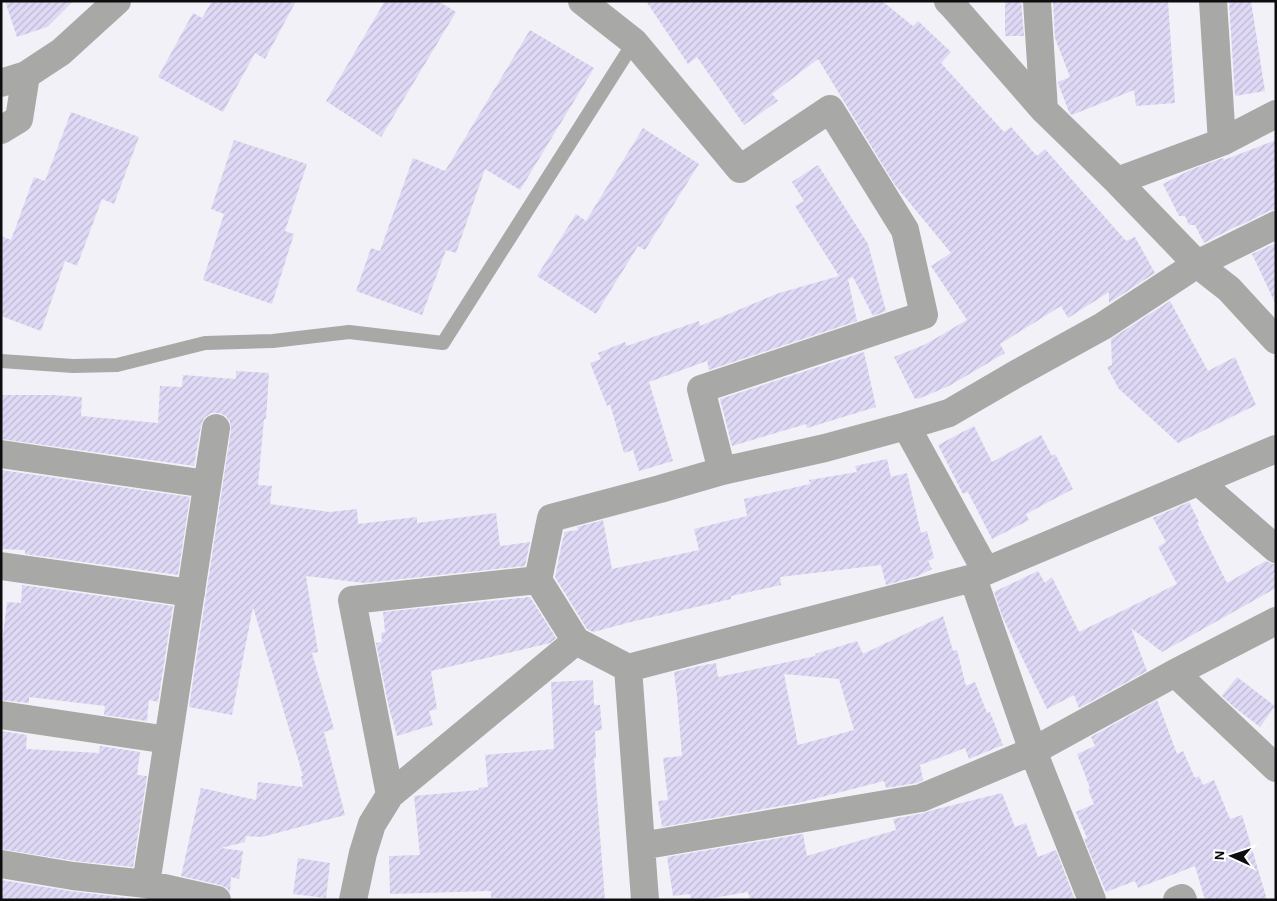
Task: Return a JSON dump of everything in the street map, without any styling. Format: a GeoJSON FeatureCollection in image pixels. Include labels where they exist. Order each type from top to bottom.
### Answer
{"type":"FeatureCollection","features":[{"type":"Feature","properties":{"kind":"street"},"geometry":{"type":"LineString","coordinates":[[1,130],[19,119],[14,79],[61,52],[117,1]]}},
{"type":"Feature","properties":{"kind":"street"},"geometry":{"type":"LineString","coordinates":[[582,1],[634,42],[740,169],[830,109],[905,230],[924,315],[700,388],[722,471]]}},
{"type":"Feature","properties":{"kind":"street"},"geometry":{"type":"LineString","coordinates":[[948,1],[1044,110],[1117,181],[1197,264],[1229,289],[1276,340]]}},
{"type":"Feature","properties":{"kind":"street"},"geometry":{"type":"LineString","coordinates":[[1038,1],[1044,110]]}},
{"type":"Feature","properties":{"kind":"street"},"geometry":{"type":"LineString","coordinates":[[1213,1],[1222,142]]}},
{"type":"Feature","properties":{"kind":"street"},"geometry":{"type":"LineString","coordinates":[[1117,181],[1222,142],[1276,114]]}},
{"type":"Feature","properties":{"kind":"street"},"geometry":{"type":"LineString","coordinates":[[1276,225],[1197,264],[1103,326],[949,413],[825,448],[722,471],[551,518],[538,580],[576,641],[628,668],[979,575],[1276,449]]}},
{"type":"Feature","properties":{"kind":"street"},"geometry":{"type":"LineString","coordinates":[[906,426],[979,575],[1033,751],[1092,900]]}},
{"type":"Feature","properties":{"kind":"street"},"geometry":{"type":"LineString","coordinates":[[146,884],[216,428]]}},
{"type":"Feature","properties":{"kind":"street"},"geometry":{"type":"LineString","coordinates":[[1,454],[207,484]]}},
{"type":"Feature","properties":{"kind":"street"},"geometry":{"type":"LineString","coordinates":[[1199,482],[1276,549]]}},
{"type":"Feature","properties":{"kind":"street"},"geometry":{"type":"LineString","coordinates":[[1,566],[191,593]]}},
{"type":"Feature","properties":{"kind":"street"},"geometry":{"type":"LineString","coordinates":[[390,795],[352,600],[538,580]]}},
{"type":"Feature","properties":{"kind":"street"},"geometry":{"type":"LineString","coordinates":[[641,846],[921,798],[1033,751],[1276,621]]}},
{"type":"Feature","properties":{"kind":"street"},"geometry":{"type":"LineString","coordinates":[[353,900],[363,853],[372,824],[390,795],[576,641]]}},
{"type":"Feature","properties":{"kind":"street"},"geometry":{"type":"LineString","coordinates":[[628,668],[645,900]]}},
{"type":"Feature","properties":{"kind":"street"},"geometry":{"type":"LineString","coordinates":[[1176,673],[1276,768]]}},
{"type":"Feature","properties":{"kind":"street"},"geometry":{"type":"LineString","coordinates":[[1,715],[168,740]]}},
{"type":"Feature","properties":{"kind":"street"},"geometry":{"type":"LineString","coordinates":[[1,864],[73,876],[146,884],[217,900]]}},
{"type":"Feature","properties":{"kind":"street"},"geometry":{"type":"LineString","coordinates":[[1177,900],[1182,898],[1183,900]]}},
{"type":"Feature","properties":{"kind":"lane"},"geometry":{"type":"LineString","coordinates":[[1,361],[73,366],[117,365],[206,343],[273,341],[349,332],[442,343],[634,42]]}},
{"type":"Feature","properties":{"kind":"building"},"geometry":{"type":"Polygon","coordinates":[[[5,1],[73,1],[47,27],[17,37],[5,1]]]}},
{"type":"Feature","properties":{"kind":"building"},"geometry":{"type":"Polygon","coordinates":[[[212,1],[296,1],[265,59],[255,53],[223,112],[158,77],[193,13],[202,18],[212,1]]]}},
{"type":"Feature","properties":{"kind":"building"},"geometry":{"type":"Polygon","coordinates":[[[385,1],[438,1],[456,12],[381,137],[326,101],[385,1]]]}},
{"type":"Feature","properties":{"kind":"building"},"geometry":{"type":"Polygon","coordinates":[[[646,1],[882,1],[913,26],[918,21],[951,52],[941,63],[1004,132],[1011,127],[1037,156],[1045,149],[1126,241],[1135,237],[1155,273],[1109,303],[1109,292],[1068,318],[1061,306],[1000,344],[1005,353],[949,386],[915,399],[894,357],[926,344],[967,320],[931,266],[951,253],[895,185],[818,59],[772,94],[778,101],[744,125],[697,57],[688,64],[646,1]]]}},
{"type":"Feature","properties":{"kind":"building"},"geometry":{"type":"Polygon","coordinates":[[[1005,1],[1021,1],[1024,36],[1005,36],[1005,1]]]}},
{"type":"Feature","properties":{"kind":"building"},"geometry":{"type":"Polygon","coordinates":[[[1053,1],[1168,1],[1175,103],[1136,106],[1134,90],[1072,115],[1069,112],[1058,83],[1070,77],[1055,38],[1053,1]]]}},
{"type":"Feature","properties":{"kind":"building"},"geometry":{"type":"Polygon","coordinates":[[[1229,1],[1251,1],[1265,91],[1235,96],[1229,1]]]}},
{"type":"Feature","properties":{"kind":"building"},"geometry":{"type":"Polygon","coordinates":[[[530,30],[594,68],[520,190],[485,169],[456,253],[446,250],[422,315],[356,291],[371,248],[380,251],[413,158],[445,171],[530,30]]]}},
{"type":"Feature","properties":{"kind":"building"},"geometry":{"type":"Polygon","coordinates":[[[71,112],[139,137],[114,204],[102,199],[77,266],[65,261],[41,331],[1,316],[1,236],[11,240],[34,177],[45,181],[71,112]]]}},
{"type":"Feature","properties":{"kind":"building"},"geometry":{"type":"Polygon","coordinates":[[[643,128],[699,164],[645,250],[638,246],[596,314],[537,276],[576,214],[586,221],[643,128]]]}},
{"type":"Feature","properties":{"kind":"building"},"geometry":{"type":"Polygon","coordinates":[[[234,140],[307,164],[285,231],[294,234],[272,304],[203,280],[224,214],[211,209],[234,140]]]}},
{"type":"Feature","properties":{"kind":"building"},"geometry":{"type":"Polygon","coordinates":[[[1276,140],[1276,210],[1269,211],[1204,243],[1195,225],[1189,225],[1185,216],[1179,216],[1163,184],[1190,170],[1223,158],[1224,160],[1276,140]]]}},
{"type":"Feature","properties":{"kind":"building"},"geometry":{"type":"Polygon","coordinates":[[[818,165],[868,244],[886,311],[873,316],[853,277],[848,279],[857,321],[709,370],[707,361],[649,382],[673,461],[639,471],[633,450],[624,453],[610,404],[607,406],[590,363],[601,359],[598,353],[625,342],[627,346],[699,321],[700,326],[779,293],[839,276],[795,206],[804,201],[792,182],[818,165]]]}},
{"type":"Feature","properties":{"kind":"building"},"geometry":{"type":"Polygon","coordinates":[[[1276,243],[1276,305],[1252,254],[1276,243]]]}},
{"type":"Feature","properties":{"kind":"building"},"geometry":{"type":"Polygon","coordinates":[[[1170,301],[1208,371],[1235,357],[1256,405],[1178,443],[1119,389],[1107,367],[1112,365],[1111,339],[1170,301]]]}},
{"type":"Feature","properties":{"kind":"building"},"geometry":{"type":"Polygon","coordinates":[[[864,352],[876,407],[807,428],[806,424],[732,446],[720,399],[864,352]]]}},
{"type":"Feature","properties":{"kind":"building"},"geometry":{"type":"Polygon","coordinates":[[[236,371],[269,373],[266,419],[264,419],[258,485],[272,486],[270,504],[330,512],[357,509],[358,524],[417,517],[417,523],[496,513],[500,546],[530,542],[525,566],[364,583],[306,576],[318,652],[312,653],[334,729],[324,732],[345,815],[262,837],[246,836],[245,842],[221,848],[243,851],[239,879],[231,877],[230,892],[227,888],[220,885],[181,876],[201,788],[256,800],[258,782],[303,787],[301,776],[303,776],[253,607],[232,715],[189,707],[231,430],[230,422],[226,416],[219,413],[211,413],[204,418],[194,466],[1,439],[1,395],[82,397],[81,416],[158,423],[160,386],[182,387],[183,375],[236,379],[236,371]]]}},
{"type":"Feature","properties":{"kind":"building"},"geometry":{"type":"Polygon","coordinates":[[[974,426],[992,462],[1041,435],[1052,456],[1055,454],[1073,489],[1026,514],[1029,520],[992,539],[968,492],[963,494],[938,445],[974,426]]]}},
{"type":"Feature","properties":{"kind":"building"},"geometry":{"type":"Polygon","coordinates":[[[887,459],[891,477],[907,473],[921,533],[927,531],[934,558],[928,561],[932,569],[918,576],[886,585],[881,565],[780,577],[781,585],[593,632],[587,629],[555,577],[564,532],[578,530],[577,527],[603,520],[612,569],[699,550],[694,529],[747,516],[744,499],[810,484],[809,480],[857,472],[855,466],[887,459]]]}},
{"type":"Feature","properties":{"kind":"building"},"geometry":{"type":"Polygon","coordinates":[[[1,470],[190,497],[178,575],[25,554],[25,550],[1,549],[1,470]]]}},
{"type":"Feature","properties":{"kind":"building"},"geometry":{"type":"Polygon","coordinates":[[[1189,502],[1199,522],[1197,523],[1227,583],[1266,561],[1276,564],[1276,588],[1162,652],[1131,628],[1147,671],[1079,708],[1074,695],[1047,709],[1003,618],[994,592],[1038,571],[1045,583],[1052,577],[1079,632],[1177,584],[1158,547],[1166,542],[1153,518],[1189,502]]]}},
{"type":"Feature","properties":{"kind":"building"},"geometry":{"type":"Polygon","coordinates":[[[22,585],[173,606],[158,702],[149,700],[147,721],[104,715],[105,706],[29,697],[29,703],[1,700],[1,651],[7,602],[21,603],[22,585]]]}},
{"type":"Feature","properties":{"kind":"building"},"geometry":{"type":"Polygon","coordinates":[[[530,597],[556,638],[550,643],[431,671],[437,709],[429,711],[433,725],[397,736],[389,708],[376,643],[382,642],[381,633],[385,632],[383,612],[530,597]]]}},
{"type":"Feature","properties":{"kind":"building"},"geometry":{"type":"Polygon","coordinates":[[[943,616],[953,651],[957,650],[966,686],[975,682],[987,713],[990,712],[1003,745],[969,759],[965,748],[920,765],[923,780],[917,783],[886,788],[884,781],[798,803],[662,827],[658,801],[668,800],[663,758],[682,756],[674,672],[716,663],[718,677],[816,656],[815,654],[857,641],[863,654],[943,616]],[[784,674],[798,745],[854,730],[839,679],[784,674]]]}},
{"type":"Feature","properties":{"kind":"building"},"geometry":{"type":"Polygon","coordinates":[[[1237,677],[1275,706],[1260,727],[1222,696],[1237,677]]]}},
{"type":"Feature","properties":{"kind":"building"},"geometry":{"type":"Polygon","coordinates":[[[593,680],[594,705],[600,705],[602,730],[595,731],[596,758],[594,758],[605,900],[491,898],[491,891],[390,894],[389,856],[420,855],[414,796],[479,790],[479,788],[488,787],[485,755],[554,749],[551,682],[593,680]]]}},
{"type":"Feature","properties":{"kind":"building"},"geometry":{"type":"Polygon","coordinates":[[[1157,700],[1177,754],[1183,751],[1195,778],[1199,776],[1203,785],[1214,780],[1230,819],[1242,815],[1267,900],[1205,900],[1195,866],[1138,888],[1135,881],[1106,892],[1084,839],[1087,838],[1076,812],[1094,804],[1077,754],[1095,746],[1091,737],[1157,700]]]}},
{"type":"Feature","properties":{"kind":"building"},"geometry":{"type":"Polygon","coordinates":[[[1,731],[27,735],[26,749],[99,753],[100,746],[140,752],[137,775],[147,776],[133,867],[75,861],[1,849],[1,731]]]}},
{"type":"Feature","properties":{"kind":"building"},"geometry":{"type":"Polygon","coordinates":[[[1002,793],[1015,827],[1026,823],[1038,857],[1056,850],[1075,900],[750,900],[748,892],[702,900],[691,900],[690,894],[673,896],[667,857],[803,834],[807,856],[896,830],[893,819],[1002,793]]]}},
{"type":"Feature","properties":{"kind":"building"},"geometry":{"type":"Polygon","coordinates":[[[298,858],[330,863],[326,898],[293,894],[298,858]]]}},
{"type":"Feature","properties":{"kind":"building"},"geometry":{"type":"Polygon","coordinates":[[[1,880],[137,899],[137,900],[1,900],[1,880]]]}}]}
